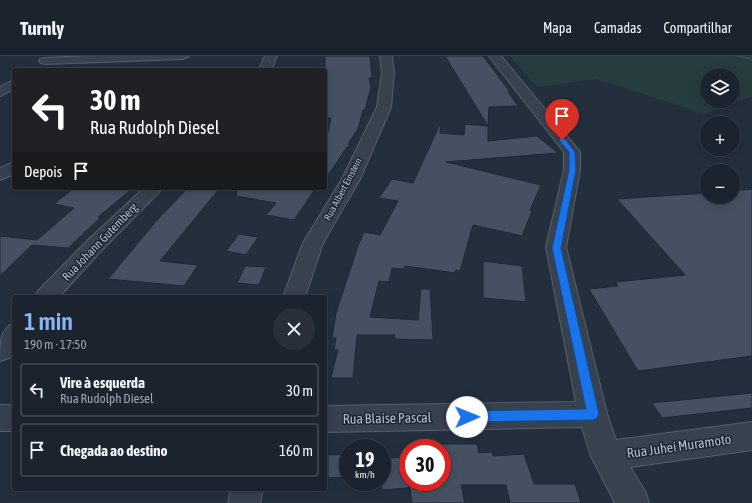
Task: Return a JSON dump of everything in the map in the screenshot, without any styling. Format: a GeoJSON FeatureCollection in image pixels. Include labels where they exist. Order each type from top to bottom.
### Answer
{"type":"FeatureCollection","features":[{"type":"Feature","properties":{"kind":"street"},"geometry":{"type":"LineString","coordinates":[[156,68],[163,56]]}},
{"type":"Feature","properties":{"kind":"street"},"geometry":{"type":"LineString","coordinates":[[37,68],[48,59],[183,56]]}},
{"type":"Feature","properties":{"kind":"street"},"geometry":{"type":"LineString","coordinates":[[266,68],[270,56]]}},
{"type":"Feature","properties":{"kind":"street","name":"Rua Albert Einstein"},"geometry":{"type":"LineString","coordinates":[[295,295],[313,243],[351,179],[384,107],[388,73],[386,56]]}},
{"type":"Feature","properties":{"kind":"street"},"geometry":{"type":"LineString","coordinates":[[495,56],[572,152],[572,170],[556,248],[593,414],[606,456],[633,503]]}},
{"type":"Feature","properties":{"kind":"street"},"geometry":{"type":"LineString","coordinates":[[0,92],[12,85]]}},
{"type":"Feature","properties":{"kind":"street"},"geometry":{"type":"LineString","coordinates":[[0,175],[12,167]]}},
{"type":"Feature","properties":{"kind":"street","name":"Rua Johann Gutemberg"},"geometry":{"type":"LineString","coordinates":[[48,295],[94,246],[152,190]]}},
{"type":"Feature","properties":{"kind":"street"},"geometry":{"type":"LineString","coordinates":[[0,351],[12,335]]}},
{"type":"Feature","properties":{"kind":"street","name":"Rua Blaise Pascal"},"geometry":{"type":"LineString","coordinates":[[327,419],[593,414]]}},
{"type":"Feature","properties":{"kind":"street"},"geometry":{"type":"LineString","coordinates":[[0,418],[12,418]]}},
{"type":"Feature","properties":{"kind":"street","name":"Rua Juhei Muramoto"},"geometry":{"type":"LineString","coordinates":[[606,456],[752,436]]}},
{"type":"Feature","properties":{"kind":"street"},"geometry":{"type":"LineString","coordinates":[[244,503],[247,491]]}},
{"type":"Feature","properties":{"kind":"green space"},"geometry":{"type":"Polygon","coordinates":[[[510,56],[752,56],[752,96],[740,101],[740,68],[700,68],[700,108],[721,108],[706,114],[596,79],[537,87],[510,56]]]}},
{"type":"Feature","properties":{"kind":"building"},"geometry":{"type":"Polygon","coordinates":[[[325,56],[370,56],[372,78],[369,78],[371,87],[358,129],[349,142],[349,147],[347,147],[327,177],[327,136],[331,118],[327,118],[327,68],[325,68],[325,56]]]}},
{"type":"Feature","properties":{"kind":"building"},"geometry":{"type":"Polygon","coordinates":[[[445,56],[483,56],[510,92],[508,92],[518,106],[489,107],[488,126],[445,56]]]}},
{"type":"Feature","properties":{"kind":"building"},"geometry":{"type":"Polygon","coordinates":[[[465,124],[488,126],[488,141],[537,136],[558,153],[446,162],[541,185],[530,210],[532,211],[522,236],[473,225],[460,271],[456,270],[455,273],[405,266],[404,269],[392,268],[389,282],[379,281],[370,317],[418,320],[421,289],[430,289],[433,340],[395,339],[395,335],[357,335],[353,378],[331,378],[338,350],[334,350],[336,338],[332,338],[336,313],[358,246],[364,232],[380,235],[398,201],[379,198],[392,179],[413,183],[439,126],[441,126],[440,133],[464,135],[465,124]]]}},
{"type":"Feature","properties":{"kind":"building"},"geometry":{"type":"Polygon","coordinates":[[[752,189],[752,356],[638,371],[589,289],[618,286],[615,282],[685,275],[617,199],[700,193],[700,204],[740,204],[740,190],[752,189]]]}},
{"type":"Feature","properties":{"kind":"building"},"geometry":{"type":"Polygon","coordinates":[[[72,190],[131,190],[98,217],[100,218],[68,248],[32,245],[0,276],[0,236],[37,240],[74,208],[54,204],[72,190]]]}},
{"type":"Feature","properties":{"kind":"building"},"geometry":{"type":"Polygon","coordinates":[[[186,190],[218,190],[160,261],[198,265],[184,286],[108,279],[157,220],[186,190]]]}},
{"type":"Feature","properties":{"kind":"building"},"geometry":{"type":"Polygon","coordinates":[[[237,190],[315,190],[294,220],[266,215],[276,203],[236,196],[237,190]]]}},
{"type":"Feature","properties":{"kind":"building"},"geometry":{"type":"Polygon","coordinates":[[[239,234],[258,237],[246,255],[226,251],[239,234]]]}},
{"type":"Feature","properties":{"kind":"building"},"geometry":{"type":"Polygon","coordinates":[[[483,261],[522,266],[526,302],[483,298],[483,261]]]}},
{"type":"Feature","properties":{"kind":"building"},"geometry":{"type":"Polygon","coordinates":[[[245,266],[266,267],[259,285],[237,283],[245,266]]]}},
{"type":"Feature","properties":{"kind":"building"},"geometry":{"type":"Polygon","coordinates":[[[752,393],[752,408],[662,418],[652,403],[752,393]]]}},
{"type":"Feature","properties":{"kind":"building"},"geometry":{"type":"Polygon","coordinates":[[[451,444],[477,444],[479,453],[492,452],[493,456],[524,454],[534,484],[575,484],[581,503],[510,503],[506,485],[461,485],[465,503],[412,503],[410,491],[451,491],[451,444]]]}},
{"type":"Feature","properties":{"kind":"building"},"geometry":{"type":"Polygon","coordinates":[[[339,454],[339,477],[328,478],[328,455],[339,454]]]}},
{"type":"Feature","properties":{"kind":"building"},"geometry":{"type":"Polygon","coordinates":[[[399,457],[399,489],[391,489],[391,458],[399,457]]]}},
{"type":"Feature","properties":{"kind":"waterway"},"geometry":{"type":"LineString","coordinates":[[737,56],[752,59]]}},
{"type":"Feature","properties":{"kind":"route"},"geometry":{"type":"LineString","coordinates":[[467,417],[593,414],[556,248],[572,170],[572,152],[562,140]]}}]}
